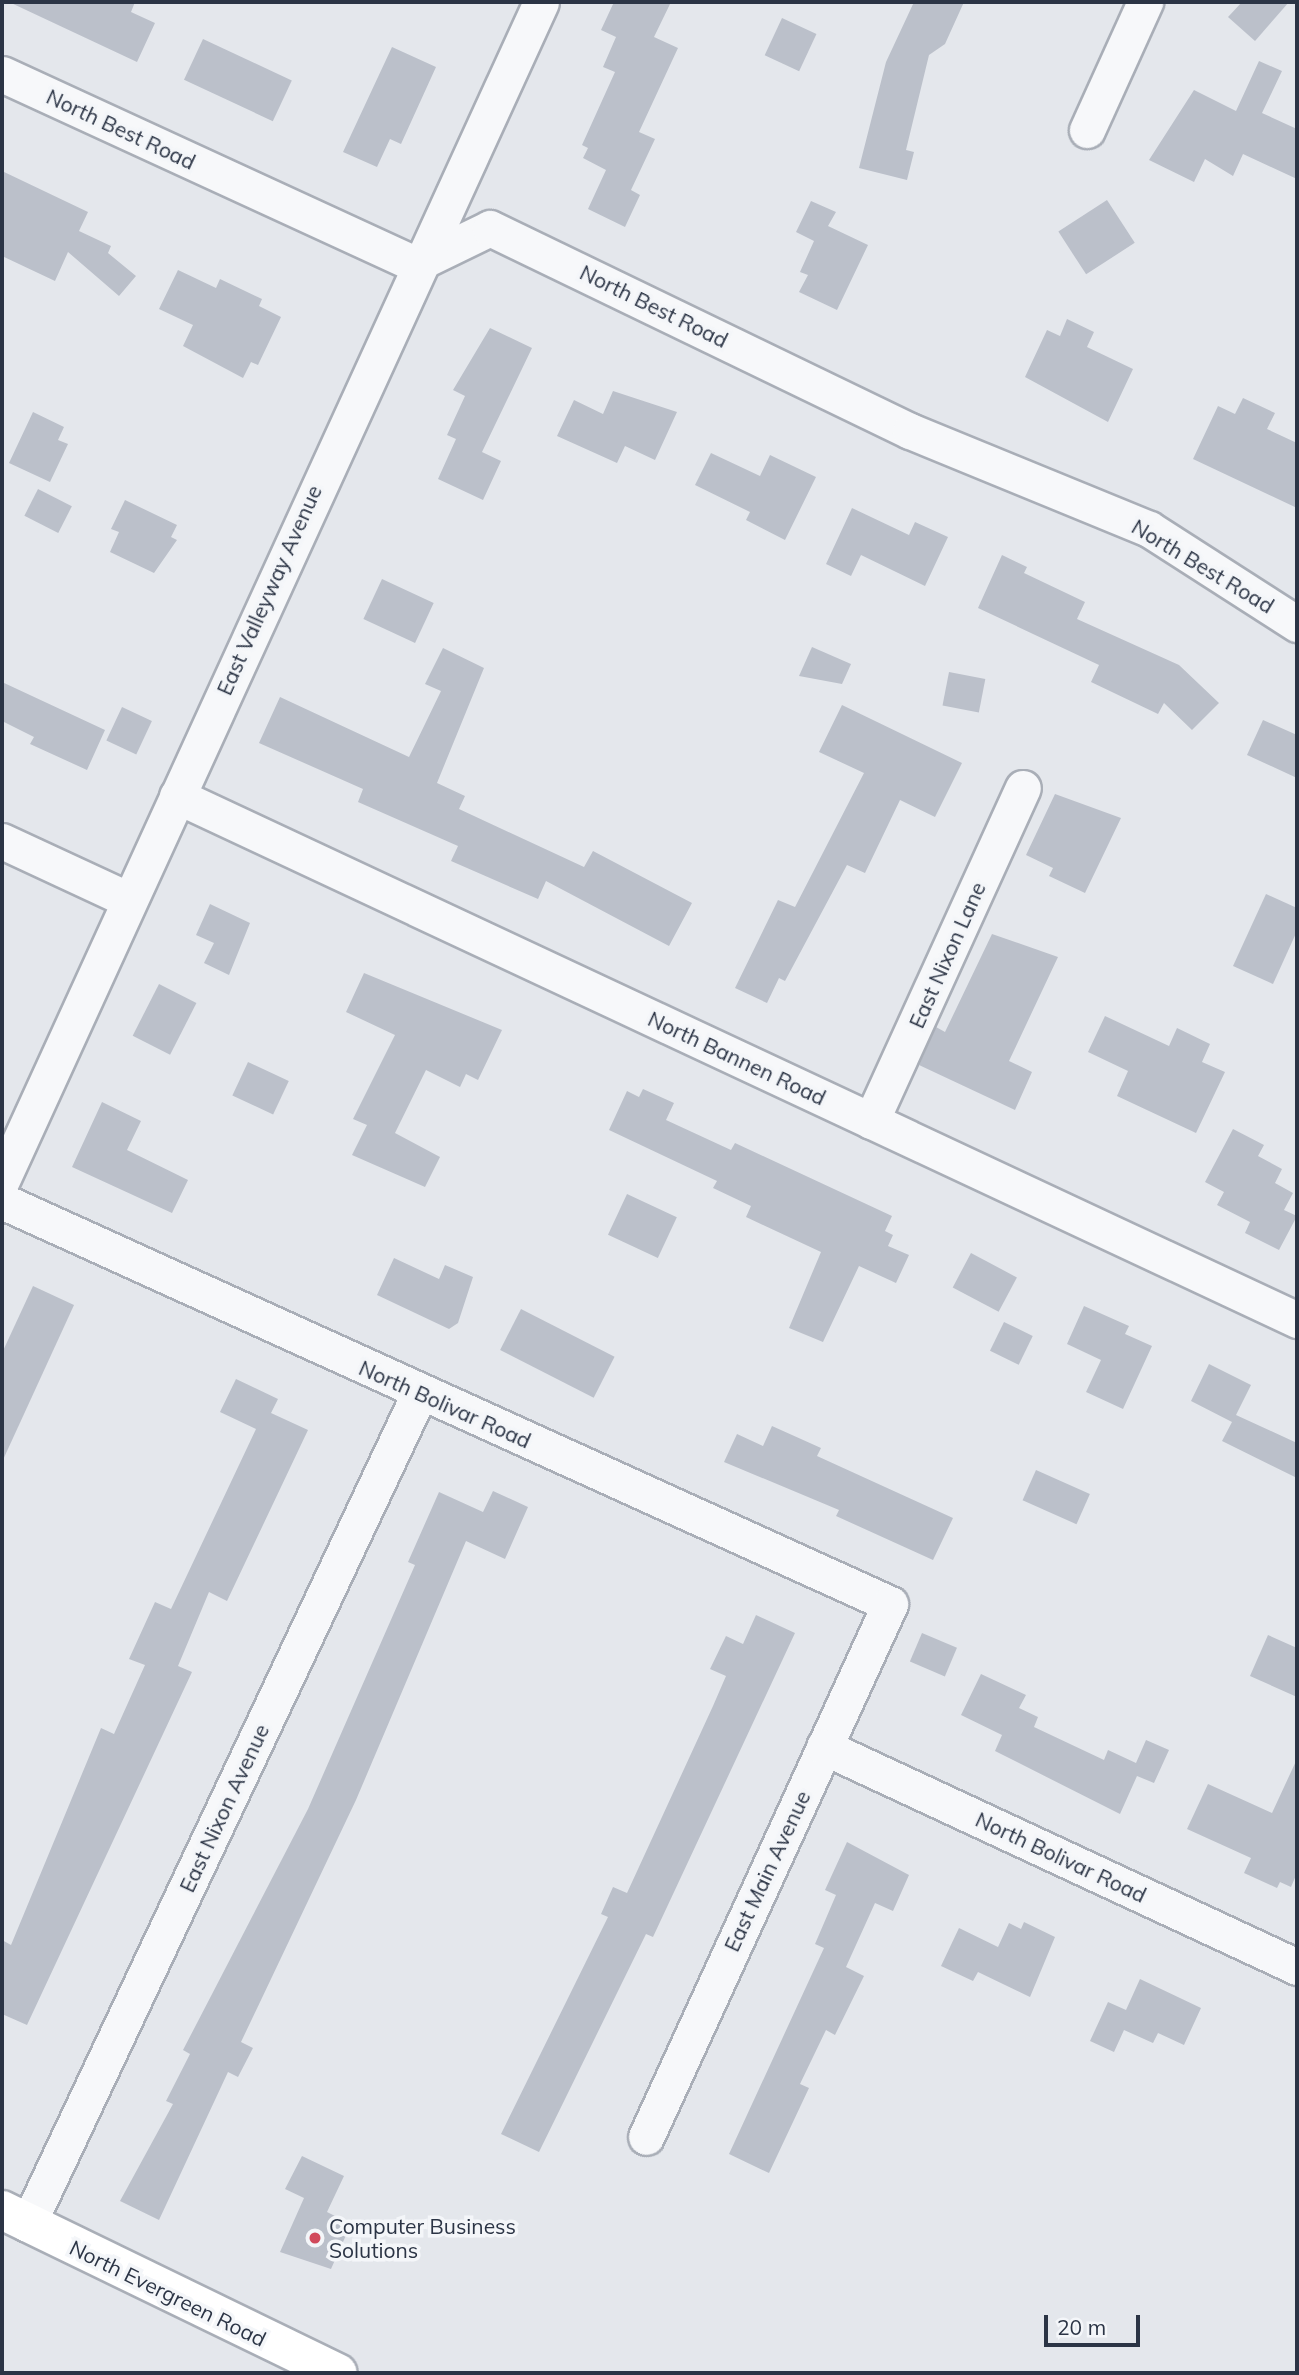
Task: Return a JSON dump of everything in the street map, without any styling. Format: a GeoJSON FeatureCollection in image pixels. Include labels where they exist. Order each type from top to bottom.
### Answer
{"type":"FeatureCollection","features":[{"type":"Feature","properties":{"kind":"main road","name":"North Evergreen Road"},"geometry":{"type":"LineString","coordinates":[[15,2217],[337,2373]]}},
{"type":"Feature","properties":{"kind":"street","name":"East Valleyway Avenue"},"geometry":{"type":"LineString","coordinates":[[2,1180],[127,898],[177,796],[416,264],[541,2]]}},
{"type":"Feature","properties":{"kind":"street"},"geometry":{"type":"LineString","coordinates":[[1087,130],[1145,2]]}},
{"type":"Feature","properties":{"kind":"street","name":"North Best Road"},"geometry":{"type":"LineString","coordinates":[[2,75],[416,264],[490,228],[910,431],[1149,529],[1297,624]]}},
{"type":"Feature","properties":{"kind":"street","name":"East Nixon Lane"},"geometry":{"type":"LineString","coordinates":[[872,1121],[1023,788]]}},
{"type":"Feature","properties":{"kind":"street","name":"North Bannen Road"},"geometry":{"type":"LineString","coordinates":[[177,796],[1297,1320]]}},
{"type":"Feature","properties":{"kind":"street"},"geometry":{"type":"LineString","coordinates":[[2,841],[127,898]]}},
{"type":"Feature","properties":{"kind":"street","name":"North Bolivar Road"},"geometry":{"type":"LineString","coordinates":[[2,1201],[890,1604]]}},
{"type":"Feature","properties":{"kind":"street","name":"East Nixon Avenue"},"geometry":{"type":"LineString","coordinates":[[15,2217],[420,1392]]}},
{"type":"Feature","properties":{"kind":"street","name":"East Main Avenue"},"geometry":{"type":"LineString","coordinates":[[646,2137],[890,1604]]}},
{"type":"Feature","properties":{"kind":"street","name":"North Bolivar Road"},"geometry":{"type":"LineString","coordinates":[[824,1746],[1297,1967]]}},
{"type":"Feature","properties":{"kind":"building"},"geometry":{"type":"Polygon","coordinates":[[[9,2],[135,2],[131,12],[155,23],[137,62],[9,2]]]}},
{"type":"Feature","properties":{"kind":"building"},"geometry":{"type":"Polygon","coordinates":[[[614,2],[671,2],[654,37],[678,48],[639,132],[655,139],[631,190],[640,195],[625,227],[588,209],[606,170],[583,158],[588,148],[582,145],[615,72],[603,67],[616,37],[601,30],[614,2]]]}},
{"type":"Feature","properties":{"kind":"building"},"geometry":{"type":"Polygon","coordinates":[[[914,2],[964,2],[945,44],[929,55],[906,150],[914,152],[907,180],[859,168],[886,62],[914,2]]]}},
{"type":"Feature","properties":{"kind":"building"},"geometry":{"type":"Polygon","coordinates":[[[1242,2],[1289,2],[1255,41],[1228,17],[1242,2]]]}},
{"type":"Feature","properties":{"kind":"building"},"geometry":{"type":"Polygon","coordinates":[[[782,18],[816,34],[799,71],[765,55],[782,18]]]}},
{"type":"Feature","properties":{"kind":"building"},"geometry":{"type":"Polygon","coordinates":[[[203,39],[292,80],[273,121],[184,80],[203,39]]]}},
{"type":"Feature","properties":{"kind":"building"},"geometry":{"type":"Polygon","coordinates":[[[392,47],[436,67],[401,144],[390,139],[377,167],[343,152],[392,47]]]}},
{"type":"Feature","properties":{"kind":"building"},"geometry":{"type":"Polygon","coordinates":[[[1259,61],[1282,71],[1262,113],[1297,129],[1297,179],[1243,154],[1233,176],[1205,159],[1194,182],[1149,160],[1194,90],[1236,111],[1259,61]]]}},
{"type":"Feature","properties":{"kind":"building"},"geometry":{"type":"Polygon","coordinates":[[[2,171],[88,212],[79,231],[111,246],[108,253],[136,276],[119,296],[68,252],[55,281],[2,256],[2,171]]]}},
{"type":"Feature","properties":{"kind":"building"},"geometry":{"type":"Polygon","coordinates":[[[1107,200],[1135,243],[1086,274],[1058,232],[1107,200]]]}},
{"type":"Feature","properties":{"kind":"building"},"geometry":{"type":"Polygon","coordinates":[[[811,201],[836,212],[828,226],[868,245],[837,310],[799,292],[808,275],[800,272],[814,241],[796,232],[811,201]]]}},
{"type":"Feature","properties":{"kind":"building"},"geometry":{"type":"Polygon","coordinates":[[[178,270],[216,288],[220,279],[262,299],[259,306],[281,317],[258,365],[251,362],[243,378],[183,346],[193,325],[159,309],[178,270]]]}},
{"type":"Feature","properties":{"kind":"building"},"geometry":{"type":"Polygon","coordinates":[[[1067,319],[1094,332],[1087,347],[1133,369],[1108,422],[1025,377],[1047,330],[1060,336],[1067,319]]]}},
{"type":"Feature","properties":{"kind":"building"},"geometry":{"type":"Polygon","coordinates":[[[490,328],[532,348],[482,452],[501,461],[483,500],[438,479],[456,439],[447,435],[465,396],[453,390],[490,328]]]}},
{"type":"Feature","properties":{"kind":"building"},"geometry":{"type":"Polygon","coordinates":[[[613,391],[677,412],[655,460],[625,446],[617,463],[557,436],[574,400],[603,414],[613,391]]]}},
{"type":"Feature","properties":{"kind":"building"},"geometry":{"type":"Polygon","coordinates":[[[1243,398],[1275,413],[1267,429],[1297,443],[1297,508],[1193,459],[1218,406],[1235,414],[1243,398]]]}},
{"type":"Feature","properties":{"kind":"building"},"geometry":{"type":"Polygon","coordinates":[[[33,412],[64,427],[58,440],[68,444],[50,482],[9,463],[33,412]]]}},
{"type":"Feature","properties":{"kind":"building"},"geometry":{"type":"Polygon","coordinates":[[[711,453],[760,476],[770,455],[816,477],[785,540],[746,520],[750,512],[695,485],[711,453]]]}},
{"type":"Feature","properties":{"kind":"building"},"geometry":{"type":"Polygon","coordinates":[[[38,489],[72,506],[58,533],[24,516],[38,489]]]}},
{"type":"Feature","properties":{"kind":"building"},"geometry":{"type":"Polygon","coordinates":[[[125,500],[177,525],[171,537],[177,540],[154,573],[110,552],[119,532],[111,529],[125,500]]]}},
{"type":"Feature","properties":{"kind":"building"},"geometry":{"type":"Polygon","coordinates":[[[852,508],[909,535],[915,522],[948,537],[925,586],[861,555],[851,576],[826,564],[852,508]]]}},
{"type":"Feature","properties":{"kind":"building"},"geometry":{"type":"Polygon","coordinates":[[[1002,555],[1027,567],[1024,573],[1085,602],[1077,619],[1179,665],[1219,703],[1192,730],[1164,703],[1158,714],[1091,682],[1099,665],[978,608],[1002,555]]]}},
{"type":"Feature","properties":{"kind":"building"},"geometry":{"type":"Polygon","coordinates":[[[382,579],[434,603],[415,643],[363,619],[382,579]]]}},
{"type":"Feature","properties":{"kind":"building"},"geometry":{"type":"Polygon","coordinates":[[[812,647],[851,664],[842,684],[799,676],[812,647]]]}},
{"type":"Feature","properties":{"kind":"building"},"geometry":{"type":"Polygon","coordinates":[[[443,648],[484,668],[437,783],[465,796],[459,809],[584,867],[593,851],[692,903],[669,946],[546,881],[538,899],[451,861],[458,846],[358,802],[363,789],[259,743],[280,697],[409,757],[441,691],[425,684],[443,648]]]}},
{"type":"Feature","properties":{"kind":"building"},"geometry":{"type":"Polygon","coordinates":[[[949,672],[985,679],[979,712],[943,705],[949,672]]]}},
{"type":"Feature","properties":{"kind":"building"},"geometry":{"type":"Polygon","coordinates":[[[2,682],[105,730],[87,770],[30,744],[34,737],[2,721],[2,682]]]}},
{"type":"Feature","properties":{"kind":"building"},"geometry":{"type":"Polygon","coordinates":[[[842,705],[962,763],[935,817],[900,800],[865,873],[847,865],[785,981],[779,978],[767,1003],[735,988],[778,900],[795,907],[864,773],[819,752],[842,705]]]}},
{"type":"Feature","properties":{"kind":"building"},"geometry":{"type":"Polygon","coordinates":[[[122,707],[152,721],[136,754],[106,741],[122,707]]]}},
{"type":"Feature","properties":{"kind":"building"},"geometry":{"type":"Polygon","coordinates":[[[1263,720],[1297,735],[1297,778],[1247,755],[1263,720]]]}},
{"type":"Feature","properties":{"kind":"building"},"geometry":{"type":"Polygon","coordinates":[[[1055,794],[1121,818],[1085,893],[1049,876],[1053,868],[1026,855],[1055,794]]]}},
{"type":"Feature","properties":{"kind":"building"},"geometry":{"type":"Polygon","coordinates":[[[1266,894],[1297,908],[1297,931],[1273,984],[1233,966],[1266,894]]]}},
{"type":"Feature","properties":{"kind":"building"},"geometry":{"type":"Polygon","coordinates":[[[210,904],[250,923],[229,975],[204,963],[214,943],[196,935],[210,904]]]}},
{"type":"Feature","properties":{"kind":"building"},"geometry":{"type":"Polygon","coordinates":[[[992,934],[1058,957],[1009,1061],[1032,1072],[1015,1110],[919,1065],[936,1027],[945,1032],[992,934]]]}},
{"type":"Feature","properties":{"kind":"building"},"geometry":{"type":"Polygon","coordinates":[[[364,973],[502,1030],[478,1080],[466,1074],[460,1087],[426,1070],[395,1133],[440,1157],[425,1187],[352,1155],[367,1125],[353,1119],[395,1035],[346,1012],[364,973]]]}},
{"type":"Feature","properties":{"kind":"building"},"geometry":{"type":"Polygon","coordinates":[[[159,984],[196,1003],[170,1055],[133,1036],[159,984]]]}},
{"type":"Feature","properties":{"kind":"building"},"geometry":{"type":"Polygon","coordinates":[[[1105,1016],[1169,1046],[1177,1028],[1210,1044],[1202,1062],[1225,1072],[1196,1133],[1117,1096],[1128,1071],[1088,1052],[1105,1016]]]}},
{"type":"Feature","properties":{"kind":"building"},"geometry":{"type":"Polygon","coordinates":[[[248,1062],[289,1081],[273,1115],[232,1096],[248,1062]]]}},
{"type":"Feature","properties":{"kind":"building"},"geometry":{"type":"Polygon","coordinates":[[[643,1089],[674,1103],[666,1120],[731,1150],[735,1143],[892,1216],[885,1231],[893,1235],[888,1246],[909,1255],[896,1283],[859,1266],[823,1342],[789,1328],[821,1252],[746,1217],[751,1206],[713,1188],[717,1181],[609,1130],[627,1091],[639,1097],[643,1089]]]}},
{"type":"Feature","properties":{"kind":"building"},"geometry":{"type":"Polygon","coordinates":[[[102,1102],[141,1121],[127,1150],[188,1180],[172,1213],[72,1167],[102,1102]]]}},
{"type":"Feature","properties":{"kind":"building"},"geometry":{"type":"Polygon","coordinates":[[[1233,1129],[1264,1145],[1258,1156],[1282,1169],[1275,1183],[1293,1193],[1284,1210],[1297,1216],[1279,1250],[1245,1233],[1250,1222],[1217,1205],[1224,1192],[1205,1182],[1233,1129]]]}},
{"type":"Feature","properties":{"kind":"building"},"geometry":{"type":"Polygon","coordinates":[[[627,1194],[677,1217],[658,1258],[608,1235],[627,1194]]]}},
{"type":"Feature","properties":{"kind":"building"},"geometry":{"type":"Polygon","coordinates":[[[971,1253],[1017,1277],[999,1312],[953,1287],[971,1253]]]}},
{"type":"Feature","properties":{"kind":"building"},"geometry":{"type":"Polygon","coordinates":[[[394,1258],[439,1279],[445,1265],[473,1277],[458,1323],[449,1329],[377,1295],[394,1258]]]}},
{"type":"Feature","properties":{"kind":"building"},"geometry":{"type":"Polygon","coordinates":[[[33,1286],[74,1305],[2,1462],[2,1353],[33,1286]]]}},
{"type":"Feature","properties":{"kind":"building"},"geometry":{"type":"Polygon","coordinates":[[[1084,1306],[1129,1326],[1125,1334],[1152,1346],[1123,1409],[1086,1392],[1101,1360],[1067,1344],[1084,1306]]]}},
{"type":"Feature","properties":{"kind":"building"},"geometry":{"type":"Polygon","coordinates":[[[521,1309],[615,1357],[594,1398],[500,1350],[521,1309]]]}},
{"type":"Feature","properties":{"kind":"building"},"geometry":{"type":"Polygon","coordinates":[[[1004,1322],[1033,1336],[1019,1365],[990,1351],[1004,1322]]]}},
{"type":"Feature","properties":{"kind":"building"},"geometry":{"type":"Polygon","coordinates":[[[1209,1364],[1251,1385],[1236,1415],[1297,1443],[1297,1478],[1222,1441],[1232,1422],[1191,1401],[1209,1364]]]}},
{"type":"Feature","properties":{"kind":"building"},"geometry":{"type":"Polygon","coordinates":[[[236,1379],[278,1399],[271,1413],[308,1430],[227,1601],[209,1592],[178,1666],[192,1672],[27,2025],[2,2014],[2,1940],[11,1945],[101,1728],[114,1734],[145,1665],[129,1659],[155,1602],[171,1609],[256,1429],[220,1412],[236,1379]]]}},
{"type":"Feature","properties":{"kind":"building"},"geometry":{"type":"Polygon","coordinates":[[[772,1426],[821,1448],[817,1456],[953,1518],[933,1560],[836,1516],[839,1510],[724,1462],[737,1434],[763,1446],[772,1426]]]}},
{"type":"Feature","properties":{"kind":"building"},"geometry":{"type":"Polygon","coordinates":[[[1036,1470],[1090,1494],[1076,1524],[1023,1500],[1036,1470]]]}},
{"type":"Feature","properties":{"kind":"building"},"geometry":{"type":"Polygon","coordinates":[[[493,1491],[528,1507],[505,1559],[466,1541],[356,1800],[241,2042],[253,2048],[238,2077],[228,2072],[159,2220],[120,2201],[173,2104],[166,2101],[190,2054],[183,2050],[308,1809],[415,1565],[408,1562],[439,1492],[483,1512],[493,1491]]]}},
{"type":"Feature","properties":{"kind":"building"},"geometry":{"type":"Polygon","coordinates":[[[756,1615],[795,1633],[653,1937],[646,1934],[539,2152],[501,2134],[608,1917],[601,1914],[613,1887],[627,1893],[713,1706],[726,1676],[710,1669],[726,1636],[743,1644],[756,1615]]]}},
{"type":"Feature","properties":{"kind":"building"},"geometry":{"type":"Polygon","coordinates":[[[922,1633],[957,1648],[945,1676],[910,1662],[922,1633]]]}},
{"type":"Feature","properties":{"kind":"building"},"geometry":{"type":"Polygon","coordinates":[[[1268,1635],[1297,1648],[1297,1697],[1250,1676],[1268,1635]]]}},
{"type":"Feature","properties":{"kind":"building"},"geometry":{"type":"Polygon","coordinates":[[[981,1674],[1026,1695],[1019,1708],[1038,1717],[1034,1727],[1104,1760],[1108,1750],[1136,1763],[1146,1740],[1169,1750],[1154,1783],[1137,1776],[1120,1814],[995,1751],[1002,1735],[961,1715],[981,1674]]]}},
{"type":"Feature","properties":{"kind":"building"},"geometry":{"type":"Polygon","coordinates":[[[1297,1759],[1297,1873],[1291,1887],[1280,1882],[1277,1888],[1244,1873],[1251,1858],[1187,1829],[1208,1784],[1272,1813],[1297,1759]]]}},
{"type":"Feature","properties":{"kind":"building"},"geometry":{"type":"Polygon","coordinates":[[[847,1842],[909,1875],[893,1911],[875,1903],[846,1967],[864,1976],[835,2035],[826,2030],[800,2084],[809,2088],[769,2173],[729,2154],[824,1948],[815,1944],[836,1895],[825,1890],[847,1842]]]}},
{"type":"Feature","properties":{"kind":"building"},"geometry":{"type":"Polygon","coordinates":[[[1024,1922],[1055,1937],[1030,1997],[978,1972],[973,1981],[941,1966],[959,1928],[998,1947],[1009,1923],[1021,1929],[1024,1922]]]}},
{"type":"Feature","properties":{"kind":"building"},"geometry":{"type":"Polygon","coordinates":[[[1140,1979],[1201,2008],[1184,2045],[1158,2033],[1153,2043],[1124,2030],[1114,2052],[1090,2041],[1108,2002],[1126,2010],[1140,1979]]]}},
{"type":"Feature","properties":{"kind":"building","name":"Computer Business Solutions"},"geometry":{"type":"Polygon","coordinates":[[[302,2156],[344,2176],[327,2212],[351,2224],[331,2269],[280,2252],[304,2198],[285,2189],[302,2156]]]}},
{"type":"Feature","properties":{"kind":"place","name":"Computer Business Solutions"},"geometry":{"type":"Point","coordinates":[315,2238]}}]}
